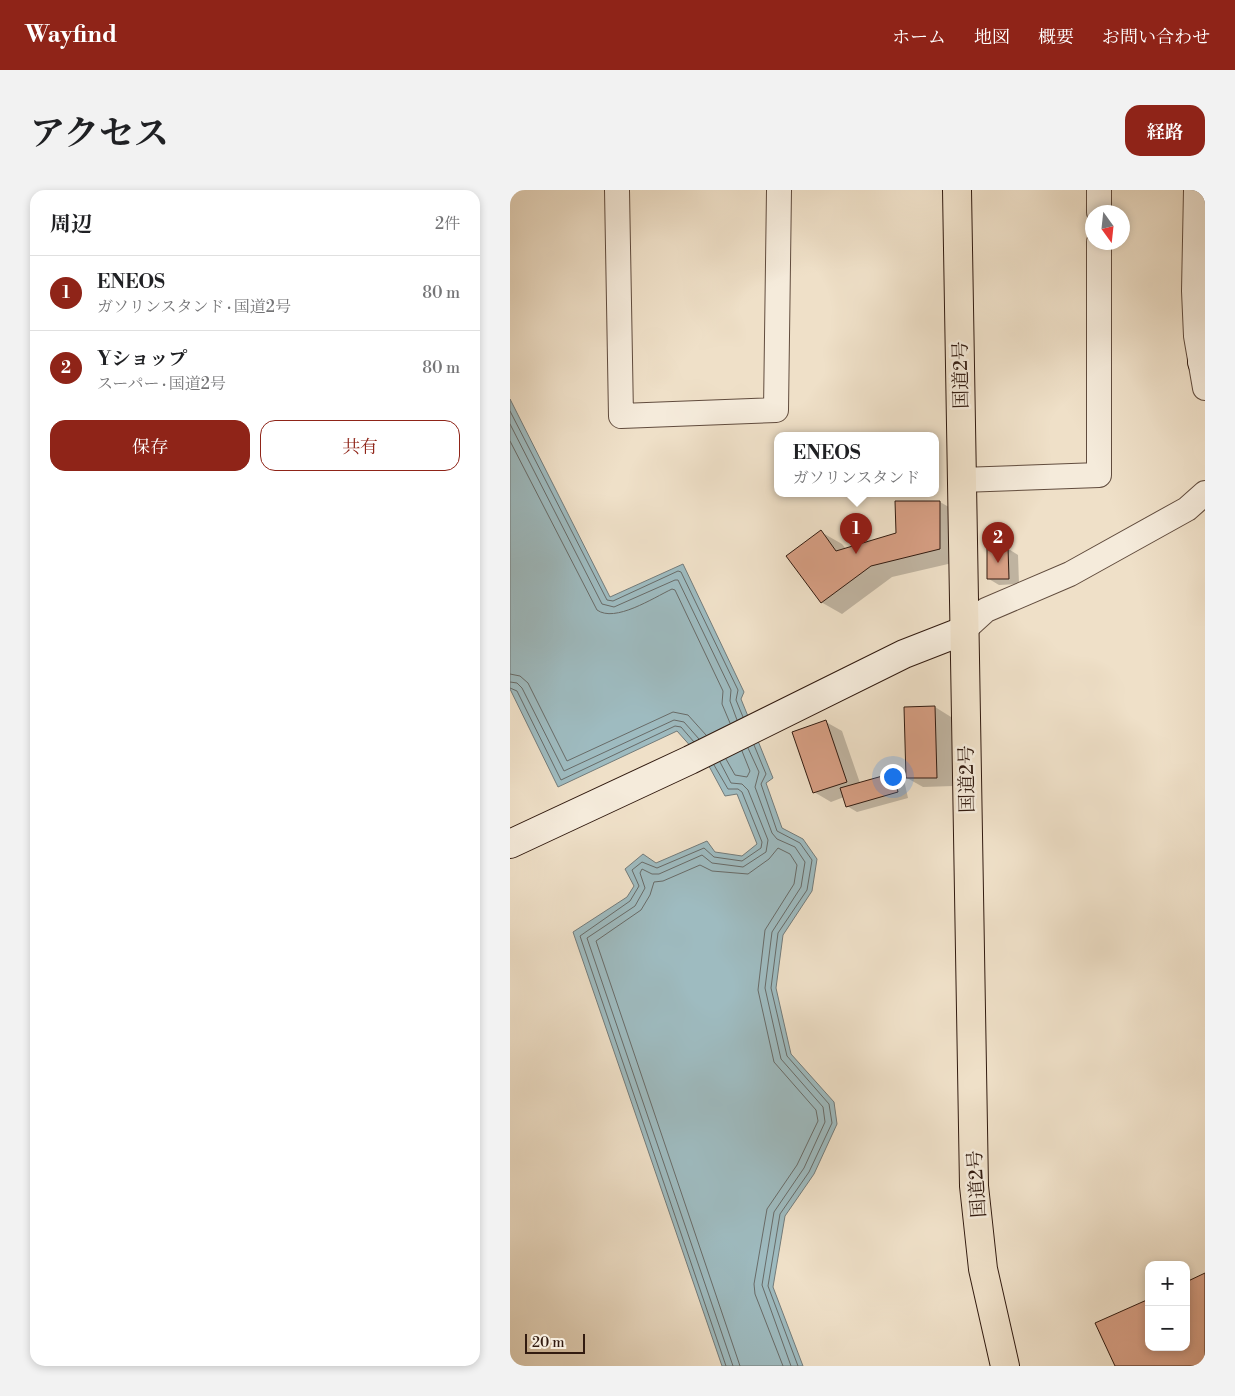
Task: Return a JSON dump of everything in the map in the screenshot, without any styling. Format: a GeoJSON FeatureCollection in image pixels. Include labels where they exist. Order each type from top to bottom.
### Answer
{"type":"FeatureCollection","features":[{"type":"Feature","properties":{"kind":"highway","name":"国道2号"},"geometry":{"type":"LineString","coordinates":[[957,190],[963,631],[974,1186],[983,1269],[1005,1366]]}},
{"type":"Feature","properties":{"kind":"street"},"geometry":{"type":"LineString","coordinates":[[617,190],[621,416],[776,410],[779,190]]}},
{"type":"Feature","properties":{"kind":"street"},"geometry":{"type":"LineString","coordinates":[[1099,190],[1099,205]]}},
{"type":"Feature","properties":{"kind":"street"},"geometry":{"type":"LineString","coordinates":[[1196,190],[1194,291],[1196,336],[1204,371]]}},
{"type":"Feature","properties":{"kind":"street"},"geometry":{"type":"LineString","coordinates":[[961,480],[1099,475],[1099,250]]}},
{"type":"Feature","properties":{"kind":"street"},"geometry":{"type":"LineString","coordinates":[[513,834],[690,760],[904,654],[963,631],[986,610],[1070,574],[1188,509],[1205,493]]}},
{"type":"Feature","properties":{"kind":"water"},"geometry":{"type":"Polygon","coordinates":[[[510,399],[610,597],[683,564],[744,692],[741,699],[773,778],[766,783],[782,828],[803,839],[817,859],[812,891],[783,935],[776,988],[791,1054],[834,1102],[837,1124],[814,1174],[785,1216],[773,1287],[803,1366],[722,1366],[573,932],[627,897],[634,886],[625,869],[643,854],[656,863],[707,841],[715,852],[742,856],[757,844],[737,794],[725,796],[710,768],[677,731],[558,787],[510,689],[510,399]]]}},
{"type":"Feature","properties":{"kind":"building"},"geometry":{"type":"Polygon","coordinates":[[[895,501],[940,501],[940,549],[871,566],[821,603],[786,556],[821,530],[836,551],[896,533],[895,501]]]}},
{"type":"Feature","properties":{"kind":"building"},"geometry":{"type":"Polygon","coordinates":[[[1008,547],[1009,579],[987,579],[987,548],[1008,547]]]}},
{"type":"Feature","properties":{"kind":"building"},"geometry":{"type":"Polygon","coordinates":[[[935,706],[937,778],[906,778],[904,707],[935,706]]]}},
{"type":"Feature","properties":{"kind":"building"},"geometry":{"type":"Polygon","coordinates":[[[826,720],[847,782],[813,793],[792,732],[826,720]]]}},
{"type":"Feature","properties":{"kind":"building"},"geometry":{"type":"Polygon","coordinates":[[[893,773],[898,792],[846,807],[840,788],[893,773]]]}},
{"type":"Feature","properties":{"kind":"building"},"geometry":{"type":"Polygon","coordinates":[[[1205,1273],[1205,1366],[1115,1366],[1095,1323],[1145,1301],[1145,1351],[1190,1351],[1190,1280],[1205,1273]]]}},
{"type":"Feature","properties":{"kind":"place","name":"ENEOS"},"geometry":{"type":"Point","coordinates":[856,554]}},
{"type":"Feature","properties":{"kind":"place","name":"Yショップ"},"geometry":{"type":"Point","coordinates":[998,563]}}]}
